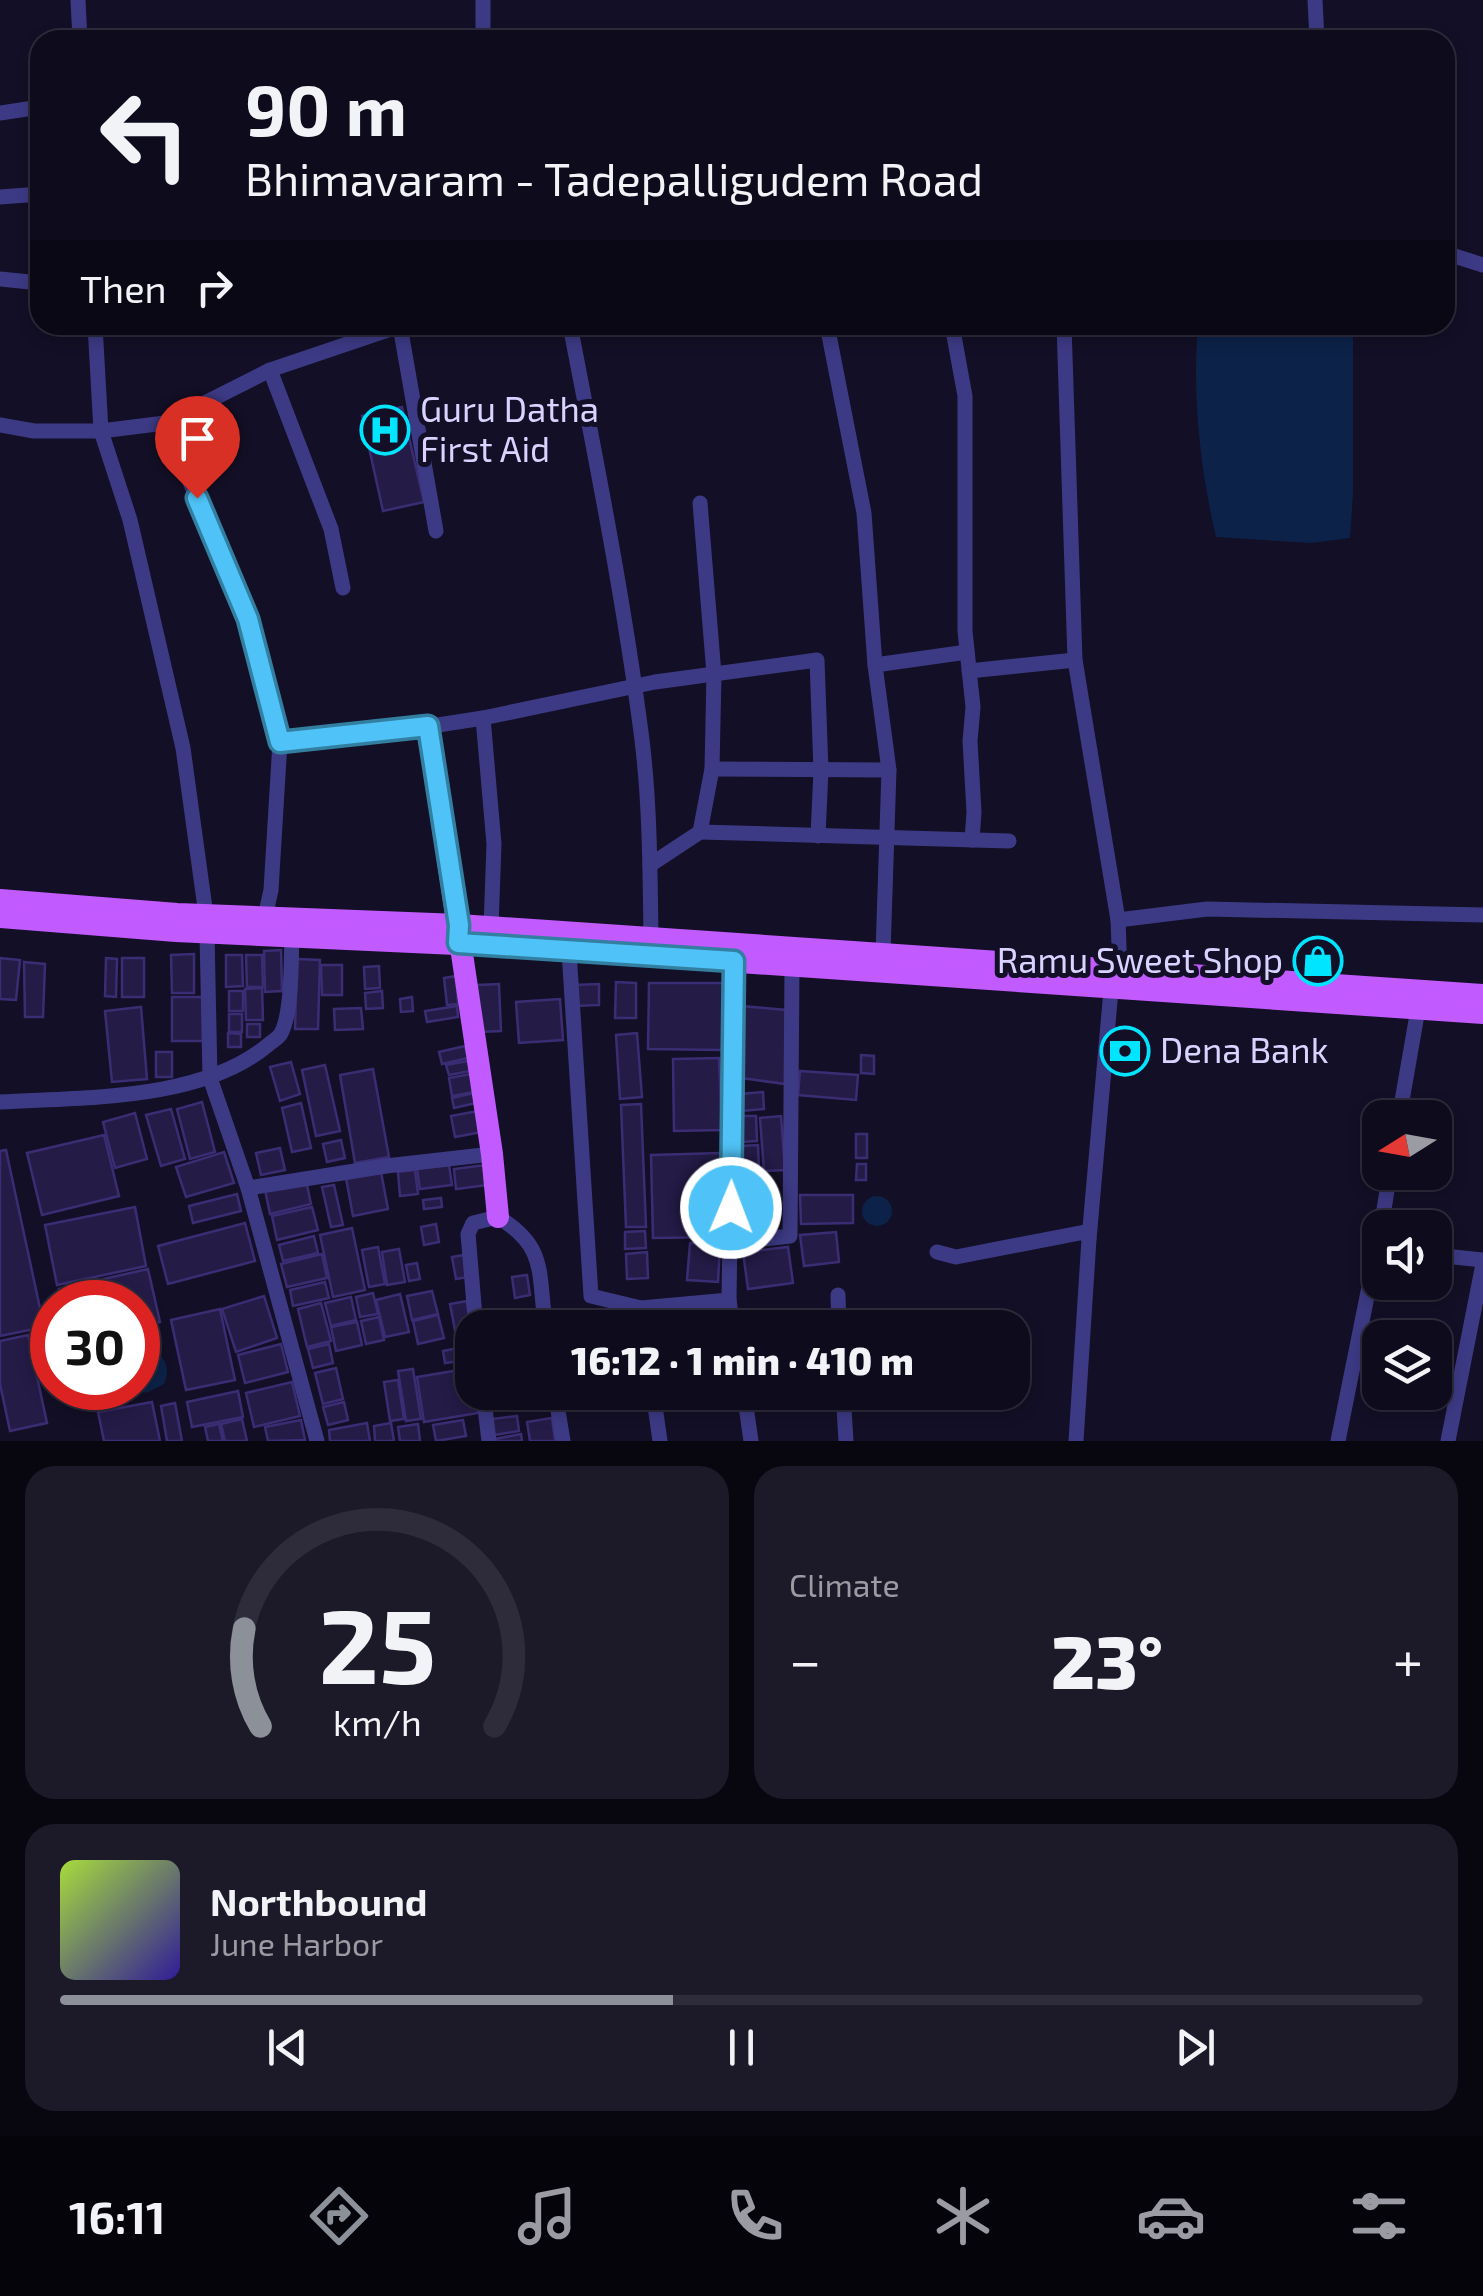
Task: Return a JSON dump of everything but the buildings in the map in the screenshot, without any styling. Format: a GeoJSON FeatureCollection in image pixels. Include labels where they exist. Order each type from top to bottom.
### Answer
{"type":"FeatureCollection","features":[{"type":"Feature","properties":{"kind":"main road"},"geometry":{"type":"LineString","coordinates":[[428,726],[498,1216]]}},
{"type":"Feature","properties":{"kind":"main road"},"geometry":{"type":"LineString","coordinates":[[0,900],[206,924],[265,918],[292,928]]}},
{"type":"Feature","properties":{"kind":"main road"},"geometry":{"type":"LineString","coordinates":[[0,917],[522,938],[651,938],[883,953],[1115,981],[1483,1013]]}},
{"type":"Feature","properties":{"kind":"main road"},"geometry":{"type":"LineString","coordinates":[[458,934],[492,927],[569,951],[792,965],[1483,995]]}},
{"type":"Feature","properties":{"kind":"street"},"geometry":{"type":"LineString","coordinates":[[78,0],[80,30]]}},
{"type":"Feature","properties":{"kind":"street"},"geometry":{"type":"LineString","coordinates":[[483,0],[483,30]]}},
{"type":"Feature","properties":{"kind":"street"},"geometry":{"type":"LineString","coordinates":[[1316,0],[1316,30]]}},
{"type":"Feature","properties":{"kind":"street"},"geometry":{"type":"LineString","coordinates":[[0,113],[30,108]]}},
{"type":"Feature","properties":{"kind":"street"},"geometry":{"type":"LineString","coordinates":[[0,197],[30,195]]}},
{"type":"Feature","properties":{"kind":"street"},"geometry":{"type":"LineString","coordinates":[[1455,256],[1483,266]]}},
{"type":"Feature","properties":{"kind":"street"},"geometry":{"type":"LineString","coordinates":[[0,279],[30,283]]}},
{"type":"Feature","properties":{"kind":"street"},"geometry":{"type":"LineString","coordinates":[[96,335],[101,431],[130,520],[182,748],[206,924],[210,1078],[248,1188],[317,1441]]}},
{"type":"Feature","properties":{"kind":"street"},"geometry":{"type":"LineString","coordinates":[[0,425],[34,431],[101,431],[166,423],[270,370],[373,335]]}},
{"type":"Feature","properties":{"kind":"street"},"geometry":{"type":"LineString","coordinates":[[404,335],[436,531]]}},
{"type":"Feature","properties":{"kind":"street"},"geometry":{"type":"LineString","coordinates":[[572,335],[612,538],[641,733],[651,938]]}},
{"type":"Feature","properties":{"kind":"street"},"geometry":{"type":"LineString","coordinates":[[829,335],[864,513],[889,770],[883,953]]}},
{"type":"Feature","properties":{"kind":"street"},"geometry":{"type":"LineString","coordinates":[[954,335],[965,396],[967,652],[973,707],[972,840]]}},
{"type":"Feature","properties":{"kind":"street"},"geometry":{"type":"LineString","coordinates":[[1064,335],[1075,660],[1118,920],[1089,1239],[1076,1441]]}},
{"type":"Feature","properties":{"kind":"street"},"geometry":{"type":"LineString","coordinates":[[270,370],[331,530],[343,588]]}},
{"type":"Feature","properties":{"kind":"street"},"geometry":{"type":"LineString","coordinates":[[166,423],[248,619],[280,742],[271,890],[265,918]]}},
{"type":"Feature","properties":{"kind":"street"},"geometry":{"type":"LineString","coordinates":[[700,503],[714,674],[712,769],[700,832]]}},
{"type":"Feature","properties":{"kind":"street"},"geometry":{"type":"LineString","coordinates":[[876,665],[967,652]]}},
{"type":"Feature","properties":{"kind":"street"},"geometry":{"type":"LineString","coordinates":[[280,742],[482,718],[634,687],[817,660],[821,770],[818,836]]}},
{"type":"Feature","properties":{"kind":"street"},"geometry":{"type":"LineString","coordinates":[[969,671],[1075,660]]}},
{"type":"Feature","properties":{"kind":"street"},"geometry":{"type":"LineString","coordinates":[[482,718],[494,844],[492,927]]}},
{"type":"Feature","properties":{"kind":"street"},"geometry":{"type":"LineString","coordinates":[[712,769],[889,770]]}},
{"type":"Feature","properties":{"kind":"street"},"geometry":{"type":"LineString","coordinates":[[650,864],[700,832],[1010,841]]}},
{"type":"Feature","properties":{"kind":"street"},"geometry":{"type":"LineString","coordinates":[[1118,920],[1207,909],[1483,916]]}},
{"type":"Feature","properties":{"kind":"street"},"geometry":{"type":"LineString","coordinates":[[0,1102],[153,1090],[210,1078],[256,1055],[280,1034],[289,997],[292,928]]}},
{"type":"Feature","properties":{"kind":"street"},"geometry":{"type":"LineString","coordinates":[[569,951],[591,1296],[641,1308],[729,1300]]}},
{"type":"Feature","properties":{"kind":"street"},"geometry":{"type":"LineString","coordinates":[[731,1310],[734,961]]}},
{"type":"Feature","properties":{"kind":"street"},"geometry":{"type":"LineString","coordinates":[[730,1243],[790,1236],[792,965]]}},
{"type":"Feature","properties":{"kind":"street"},"geometry":{"type":"LineString","coordinates":[[1402,1100],[1418,1009]]}},
{"type":"Feature","properties":{"kind":"street"},"geometry":{"type":"LineString","coordinates":[[248,1188],[492,1154]]}},
{"type":"Feature","properties":{"kind":"street"},"geometry":{"type":"LineString","coordinates":[[474,1310],[468,1234],[473,1223],[498,1216],[520,1230],[535,1250],[543,1310]]}},
{"type":"Feature","properties":{"kind":"street"},"geometry":{"type":"LineString","coordinates":[[937,1252],[956,1257],[1084,1232],[1089,1239]]}},
{"type":"Feature","properties":{"kind":"street"},"geometry":{"type":"LineString","coordinates":[[1448,1441],[1483,1262],[1452,1257]]}},
{"type":"Feature","properties":{"kind":"street"},"geometry":{"type":"LineString","coordinates":[[838,1295],[839,1310]]}},
{"type":"Feature","properties":{"kind":"street"},"geometry":{"type":"LineString","coordinates":[[1338,1441],[1367,1300]]}},
{"type":"Feature","properties":{"kind":"street"},"geometry":{"type":"LineString","coordinates":[[485,1410],[489,1441]]}},
{"type":"Feature","properties":{"kind":"street"},"geometry":{"type":"LineString","coordinates":[[559,1410],[563,1441]]}},
{"type":"Feature","properties":{"kind":"street"},"geometry":{"type":"LineString","coordinates":[[656,1410],[660,1441]]}},
{"type":"Feature","properties":{"kind":"street"},"geometry":{"type":"LineString","coordinates":[[747,1410],[751,1441]]}},
{"type":"Feature","properties":{"kind":"street"},"geometry":{"type":"LineString","coordinates":[[844,1410],[846,1441]]}},
{"type":"Feature","properties":{"kind":"water"},"geometry":{"type":"Polygon","coordinates":[[[1198,335],[1353,335],[1350,538],[1311,543],[1216,537],[1199,432],[1198,335]]]}},
{"type":"Feature","properties":{"kind":"water"},"geometry":{"type":"Polygon","coordinates":[[[877,1196],[888,1200],[892,1211],[888,1222],[877,1226],[866,1222],[862,1211],[866,1200],[877,1196]]]}},
{"type":"Feature","properties":{"kind":"water"},"geometry":{"type":"Polygon","coordinates":[[[160,1356],[167,1368],[164,1384],[160,1386],[160,1356]]]}},
{"type":"Feature","properties":{"kind":"place","name":"Guru Datha First Aid"},"geometry":{"type":"Point","coordinates":[385,430]}},
{"type":"Feature","properties":{"kind":"place","name":"Ramu Sweet Shop"},"geometry":{"type":"Point","coordinates":[1318,961]}},
{"type":"Feature","properties":{"kind":"place","name":"Dena Bank"},"geometry":{"type":"Point","coordinates":[1125,1051]}},
{"type":"Feature","properties":{"kind":"route"},"geometry":{"type":"LineString","coordinates":[[197,498],[248,619],[280,742],[428,726],[459,925],[458,943],[734,961],[731,1208]]}}]}
